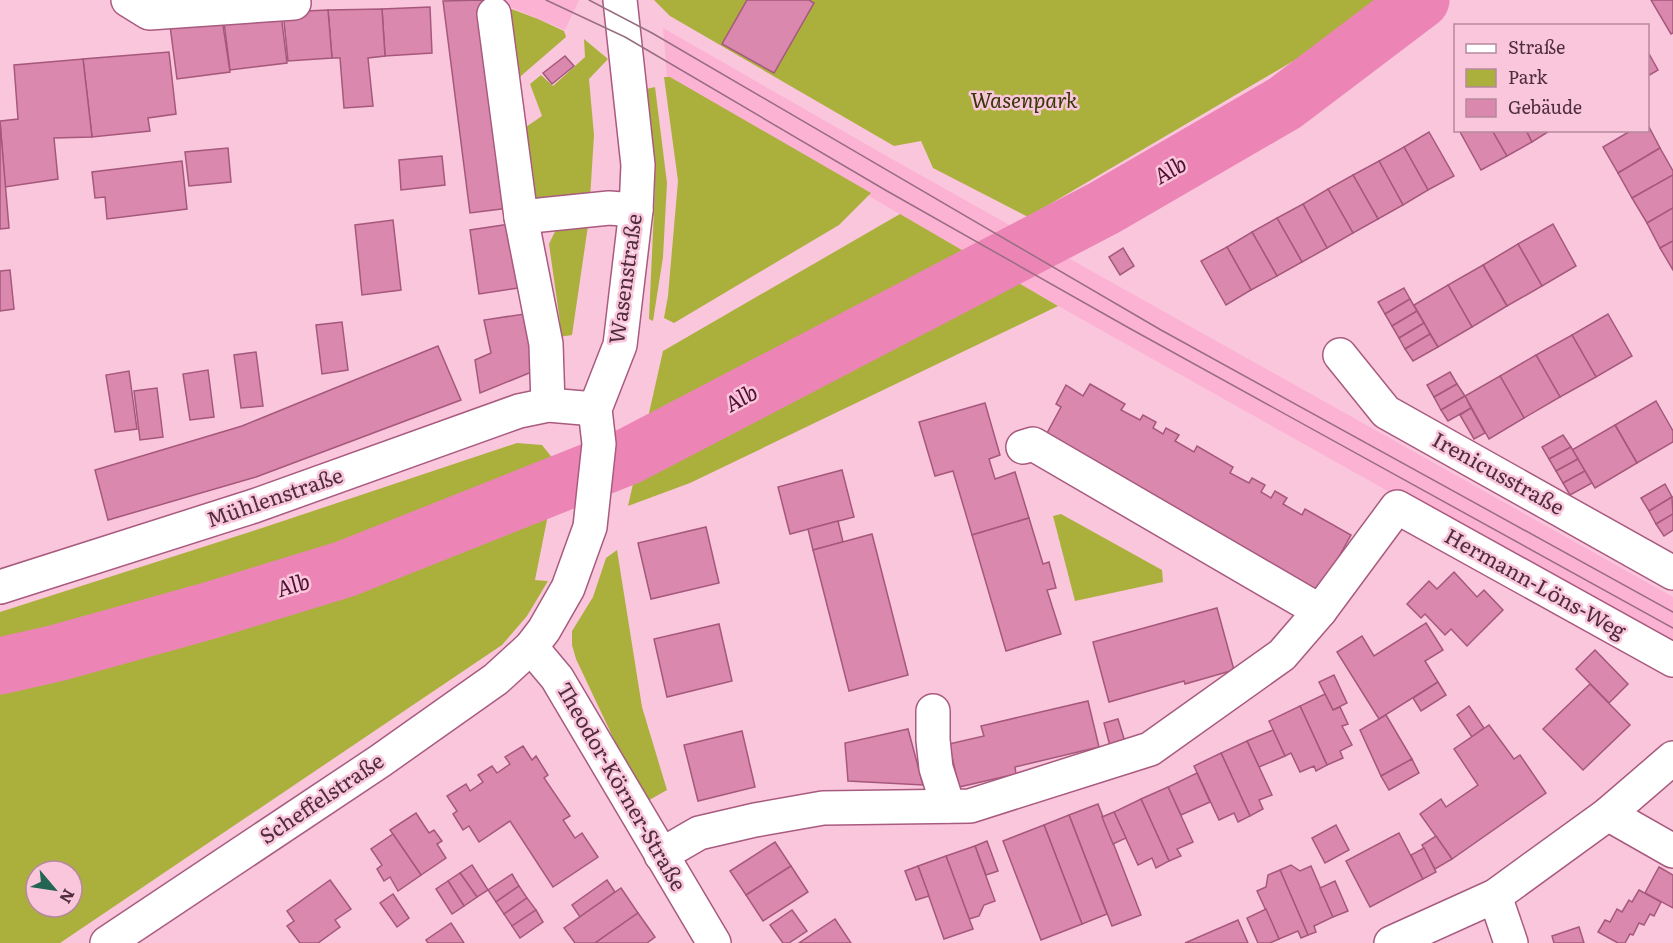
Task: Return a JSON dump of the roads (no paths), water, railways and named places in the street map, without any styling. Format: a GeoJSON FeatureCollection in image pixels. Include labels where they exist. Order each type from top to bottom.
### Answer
{"type":"FeatureCollection","features":[{"type":"Feature","properties":{"kind":"street"},"geometry":{"type":"LineString","coordinates":[[128,0],[149,13],[294,3]]}},
{"type":"Feature","properties":{"kind":"street","name":"Wasenstraße"},"geometry":{"type":"LineString","coordinates":[[531,647],[544,630],[568,588],[590,527],[599,444],[595,409],[620,345],[636,210],[638,165],[620,0]]}},
{"type":"Feature","properties":{"kind":"street"},"geometry":{"type":"LineString","coordinates":[[494,14],[521,217],[546,344],[548,405]]}},
{"type":"Feature","properties":{"kind":"street"},"geometry":{"type":"LineString","coordinates":[[521,217],[609,208],[636,210]]}},
{"type":"Feature","properties":{"kind":"street","name":"Irenicusstraße"},"geometry":{"type":"LineString","coordinates":[[1340,355],[1386,412],[1673,573]]}},
{"type":"Feature","properties":{"kind":"street","name":"Mühlenstraße"},"geometry":{"type":"LineString","coordinates":[[0,587],[254,506],[519,411],[548,405],[595,409]]}},
{"type":"Feature","properties":{"kind":"street"},"geometry":{"type":"LineString","coordinates":[[661,855],[699,833],[823,808],[970,806],[1150,749],[1282,655],[1320,611],[1033,444],[1023,447]]}},
{"type":"Feature","properties":{"kind":"street","name":"Hermann-Löns-Weg"},"geometry":{"type":"LineString","coordinates":[[1320,611],[1397,507],[1673,660]]}},
{"type":"Feature","properties":{"kind":"street","name":"Theodor-Körner-Straße"},"geometry":{"type":"LineString","coordinates":[[531,647],[557,678],[661,855],[702,939]]}},
{"type":"Feature","properties":{"kind":"street","name":"Scheffelstraße"},"geometry":{"type":"LineString","coordinates":[[107,943],[390,754],[496,679],[531,647]]}},
{"type":"Feature","properties":{"kind":"street"},"geometry":{"type":"LineString","coordinates":[[933,711],[936,768],[948,806]]}},
{"type":"Feature","properties":{"kind":"street"},"geometry":{"type":"LineString","coordinates":[[1391,943],[1495,896],[1608,813],[1673,759]]}},
{"type":"Feature","properties":{"kind":"street"},"geometry":{"type":"LineString","coordinates":[[1608,813],[1673,851]]}},
{"type":"Feature","properties":{"kind":"street"},"geometry":{"type":"LineString","coordinates":[[1495,896],[1511,943]]}},
{"type":"Feature","properties":{"kind":"waterway","name":"Alb"},"geometry":{"type":"LineString","coordinates":[[0,666],[57,653],[208,611],[345,569],[629,456],[1104,208],[1285,103],[1421,0]]}},
{"type":"Feature","properties":{"kind":"tram line"},"geometry":{"type":"LineString","coordinates":[[546,0],[625,37],[887,191],[1129,328],[1673,628]]}},
{"type":"Feature","properties":{"kind":"tram line"},"geometry":{"type":"LineString","coordinates":[[589,0],[652,33],[1161,330],[1673,612]]}},
{"type":"Feature","properties":{"kind":"park label","name":"Wasenpark"},"geometry":{"type":"Point","coordinates":[1024,101]}}]}
